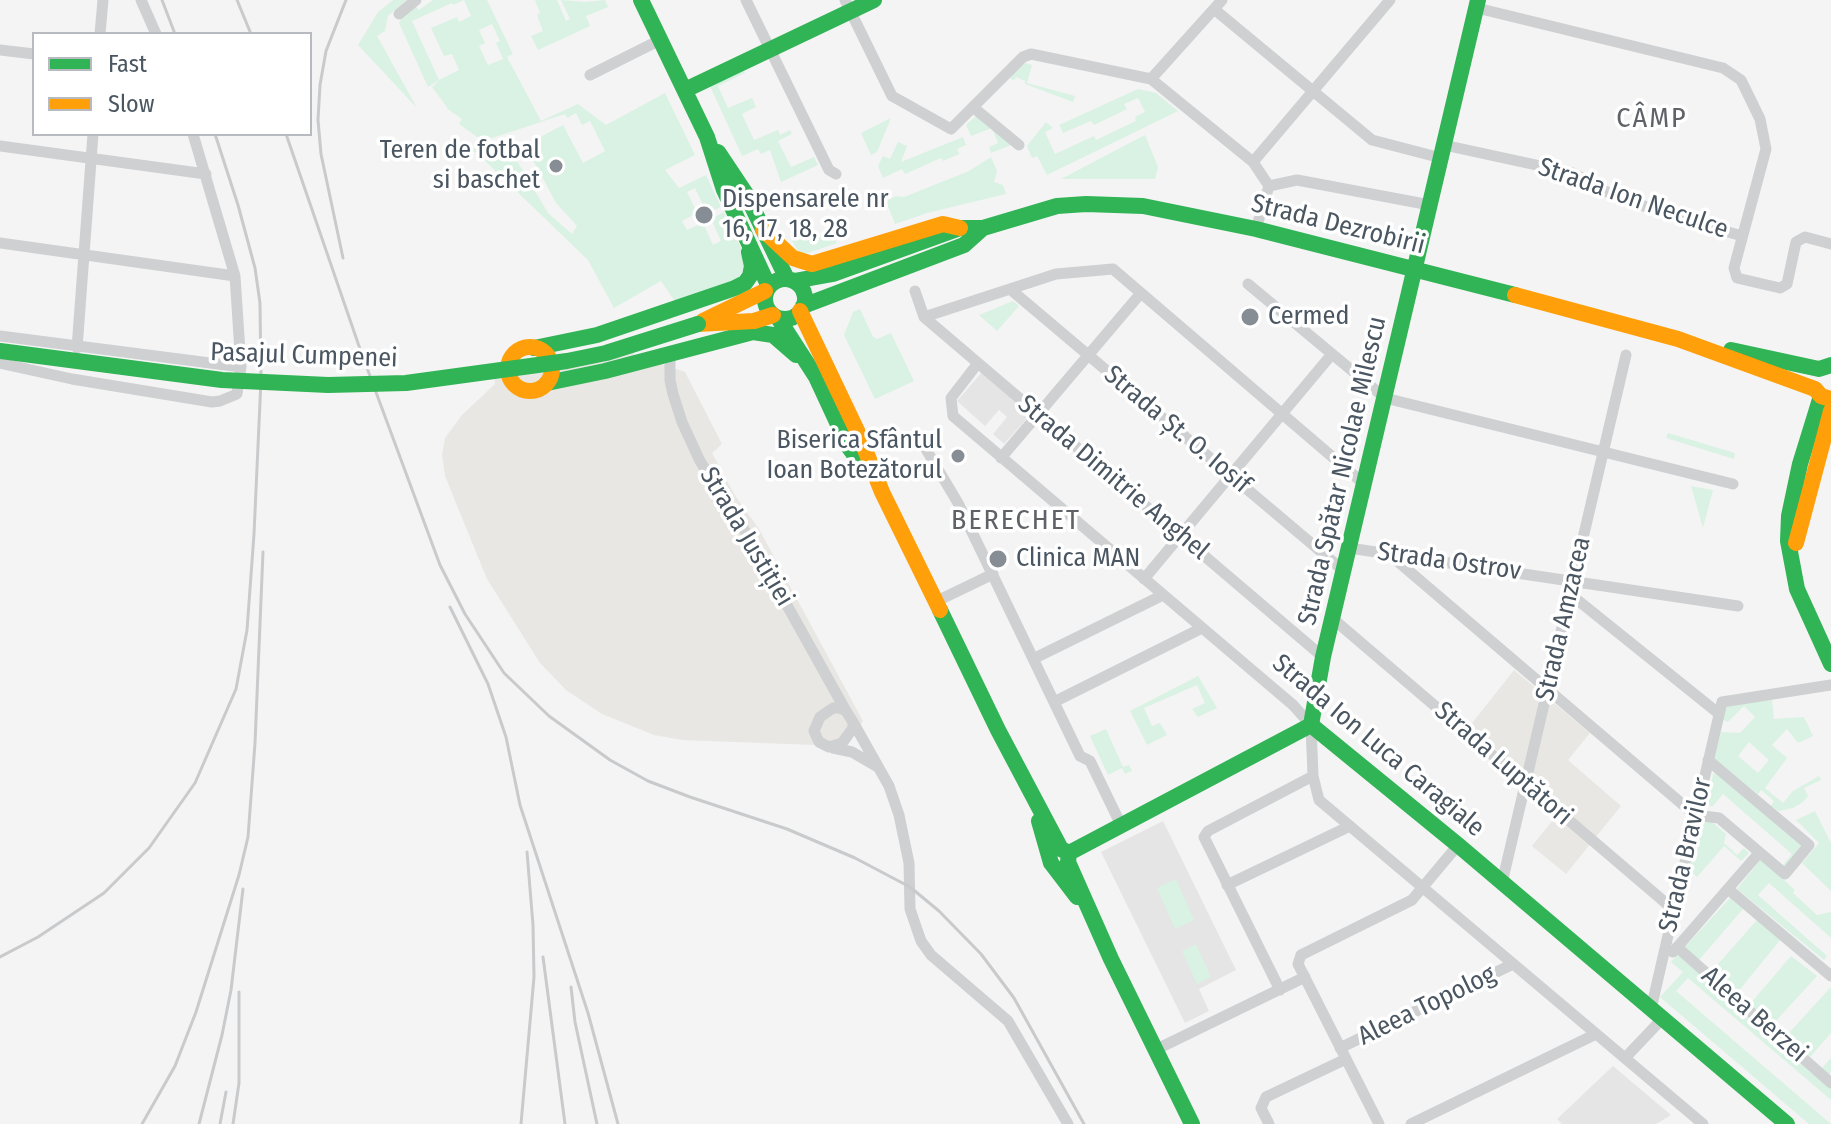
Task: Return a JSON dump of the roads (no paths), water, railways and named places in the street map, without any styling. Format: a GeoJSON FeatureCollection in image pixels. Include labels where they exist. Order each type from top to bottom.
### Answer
{"type":"FeatureCollection","features":[{"type":"Feature","properties":{"kind":"main road"},"geometry":{"type":"LineString","coordinates":[[641,0],[707,137],[724,190],[767,289],[766,304],[816,377],[848,446],[882,492]]}},
{"type":"Feature","properties":{"kind":"main road"},"geometry":{"type":"LineString","coordinates":[[685,90],[770,49],[848,6],[874,0]]}},
{"type":"Feature","properties":{"kind":"main road","name":"Strada Spătar Nicolae Milescu"},"geometry":{"type":"LineString","coordinates":[[1311,725],[1332,618],[1478,4]]}},
{"type":"Feature","properties":{"kind":"main road"},"geometry":{"type":"LineString","coordinates":[[707,137],[740,182],[791,280],[803,292],[802,309],[882,492],[1192,1124]]}},
{"type":"Feature","properties":{"kind":"main road","name":"Strada Dezrobirii"},"geometry":{"type":"LineString","coordinates":[[791,280],[833,274],[960,228],[983,228],[1057,206],[1113,204],[1168,210],[1256,229],[1678,339],[1828,364]]}},
{"type":"Feature","properties":{"kind":"main road"},"geometry":{"type":"LineString","coordinates":[[763,230],[793,258],[812,264],[943,224],[960,228]]}},
{"type":"Feature","properties":{"kind":"main road","name":"Strada Dezrobirii"},"geometry":{"type":"LineString","coordinates":[[802,309],[840,290],[964,245],[983,228]]}},
{"type":"Feature","properties":{"kind":"main road"},"geometry":{"type":"LineString","coordinates":[[747,239],[752,266],[748,280],[741,285],[597,335],[526,348],[511,358],[509,373],[514,383],[523,390],[536,390],[547,383],[670,355],[745,333],[767,333],[786,344],[816,377]]}},
{"type":"Feature","properties":{"kind":"main road"},"geometry":{"type":"LineString","coordinates":[[698,324],[767,289],[776,281],[791,280]]}},
{"type":"Feature","properties":{"kind":"main road"},"geometry":{"type":"LineString","coordinates":[[709,298],[746,299]]}},
{"type":"Feature","properties":{"kind":"main road"},"geometry":{"type":"LineString","coordinates":[[698,324],[754,321],[775,316],[790,318],[802,309]]}},
{"type":"Feature","properties":{"kind":"main road"},"geometry":{"type":"LineString","coordinates":[[691,347],[704,336],[735,322]]}},
{"type":"Feature","properties":{"kind":"main road","name":"Pasajul Cumpenei"},"geometry":{"type":"LineString","coordinates":[[0,351],[222,380],[314,385],[406,383],[529,368],[593,355],[698,324]]}},
{"type":"Feature","properties":{"kind":"main road","name":"Strada Dezrobirii"},"geometry":{"type":"LineString","coordinates":[[1678,339],[1822,395]]}},
{"type":"Feature","properties":{"kind":"main road"},"geometry":{"type":"LineString","coordinates":[[534,348],[545,353],[551,364],[551,377],[547,383]]}},
{"type":"Feature","properties":{"kind":"main road","name":"Strada Dezrobirii"},"geometry":{"type":"LineString","coordinates":[[1822,395],[1813,379],[1828,364]]}},
{"type":"Feature","properties":{"kind":"main road"},"geometry":{"type":"LineString","coordinates":[[1822,395],[1807,440],[1789,516],[1788,541],[1797,589],[1831,664]]}},
{"type":"Feature","properties":{"kind":"main road"},"geometry":{"type":"LineString","coordinates":[[1797,589],[1796,546],[1831,411]]}},
{"type":"Feature","properties":{"kind":"main road"},"geometry":{"type":"LineString","coordinates":[[1063,857],[1311,725]]}},
{"type":"Feature","properties":{"kind":"main road","name":"Strada Ion Luca Caragiale"},"geometry":{"type":"LineString","coordinates":[[1311,725],[1458,845],[1780,1122]]}},
{"type":"Feature","properties":{"kind":"main road"},"geometry":{"type":"LineString","coordinates":[[1006,745],[1111,959]]}},
{"type":"Feature","properties":{"kind":"main road"},"geometry":{"type":"LineString","coordinates":[[1038,815],[1051,863],[1079,899]]}},
{"type":"Feature","properties":{"kind":"street"},"geometry":{"type":"LineString","coordinates":[[100,32],[103,0]]}},
{"type":"Feature","properties":{"kind":"street"},"geometry":{"type":"LineString","coordinates":[[141,0],[155,32]]}},
{"type":"Feature","properties":{"kind":"street"},"geometry":{"type":"LineString","coordinates":[[399,14],[416,0]]}},
{"type":"Feature","properties":{"kind":"street"},"geometry":{"type":"LineString","coordinates":[[746,0],[829,170],[836,174]]}},
{"type":"Feature","properties":{"kind":"street"},"geometry":{"type":"LineString","coordinates":[[1253,162],[1390,0]]}},
{"type":"Feature","properties":{"kind":"street"},"geometry":{"type":"LineString","coordinates":[[1151,79],[1218,4]]}},
{"type":"Feature","properties":{"kind":"street","name":"Strada Ion Neculce"},"geometry":{"type":"LineString","coordinates":[[1218,4],[1312,93],[1372,140],[1573,173],[1611,194],[1742,236],[1734,268],[1737,278],[1780,288],[1787,284],[1796,242],[1805,237],[1831,244]]}},
{"type":"Feature","properties":{"kind":"street","name":"Strada Spătar Nicolae Milescu"},"geometry":{"type":"LineString","coordinates":[[1478,4],[1723,68],[1741,80],[1760,119],[1766,149],[1742,236]]}},
{"type":"Feature","properties":{"kind":"street"},"geometry":{"type":"LineString","coordinates":[[848,6],[892,96],[951,129],[1023,57],[1031,54],[1151,79],[1253,162],[1269,186]]}},
{"type":"Feature","properties":{"kind":"street"},"geometry":{"type":"LineString","coordinates":[[590,75],[660,40]]}},
{"type":"Feature","properties":{"kind":"street"},"geometry":{"type":"LineString","coordinates":[[0,50],[32,54]]}},
{"type":"Feature","properties":{"kind":"street"},"geometry":{"type":"LineString","coordinates":[[974,108],[1019,145]]}},
{"type":"Feature","properties":{"kind":"street"},"geometry":{"type":"LineString","coordinates":[[77,348],[93,136]]}},
{"type":"Feature","properties":{"kind":"street"},"geometry":{"type":"LineString","coordinates":[[0,363],[72,379],[212,402],[237,394],[241,367],[235,276],[194,136]]}},
{"type":"Feature","properties":{"kind":"street"},"geometry":{"type":"LineString","coordinates":[[0,146],[206,174]]}},
{"type":"Feature","properties":{"kind":"street"},"geometry":{"type":"LineString","coordinates":[[1269,186],[1297,180],[1430,205]]}},
{"type":"Feature","properties":{"kind":"street"},"geometry":{"type":"LineString","coordinates":[[1256,229],[1269,186]]}},
{"type":"Feature","properties":{"kind":"street"},"geometry":{"type":"LineString","coordinates":[[0,243],[235,276]]}},
{"type":"Feature","properties":{"kind":"street"},"geometry":{"type":"LineString","coordinates":[[915,291],[924,317],[1056,274],[1113,269],[1364,484]]}},
{"type":"Feature","properties":{"kind":"street"},"geometry":{"type":"LineString","coordinates":[[1248,284],[1385,398],[1733,484]]}},
{"type":"Feature","properties":{"kind":"street","name":"Strada Șt. O. Iosif"},"geometry":{"type":"LineString","coordinates":[[1010,289],[1344,571]]}},
{"type":"Feature","properties":{"kind":"street"},"geometry":{"type":"LineString","coordinates":[[1001,458],[1141,293]]}},
{"type":"Feature","properties":{"kind":"street","name":"Strada Dimitrie Anghel"},"geometry":{"type":"LineString","coordinates":[[924,317],[1323,657]]}},
{"type":"Feature","properties":{"kind":"street"},"geometry":{"type":"LineString","coordinates":[[0,336],[241,367]]}},
{"type":"Feature","properties":{"kind":"street"},"geometry":{"type":"LineString","coordinates":[[1144,579],[1332,354]]}},
{"type":"Feature","properties":{"kind":"street","name":"Strada Justiției"},"geometry":{"type":"LineString","coordinates":[[670,355],[673,394],[700,461],[750,539],[846,711]]}},
{"type":"Feature","properties":{"kind":"street","name":"Strada Amzacea"},"geometry":{"type":"LineString","coordinates":[[1502,883],[1626,355]]}},
{"type":"Feature","properties":{"kind":"street","name":"Strada Ion Luca Caragiale"},"geometry":{"type":"LineString","coordinates":[[978,363],[951,398],[953,416],[1293,705],[1311,725]]}},
{"type":"Feature","properties":{"kind":"street"},"geometry":{"type":"LineString","coordinates":[[917,434],[958,503],[1080,756],[1090,761],[1122,827]]}},
{"type":"Feature","properties":{"kind":"street","name":"Strada Ostrov"},"geometry":{"type":"LineString","coordinates":[[1349,548],[1738,606]]}},
{"type":"Feature","properties":{"kind":"street"},"geometry":{"type":"LineString","coordinates":[[1389,554],[1695,815],[1719,818],[1785,874],[1809,845],[1708,760]]}},
{"type":"Feature","properties":{"kind":"street"},"geometry":{"type":"LineString","coordinates":[[935,602],[993,574]]}},
{"type":"Feature","properties":{"kind":"street"},"geometry":{"type":"LineString","coordinates":[[1570,594],[1720,707],[1831,685]]}},
{"type":"Feature","properties":{"kind":"street"},"geometry":{"type":"LineString","coordinates":[[1033,659],[1163,595]]}},
{"type":"Feature","properties":{"kind":"street","name":"Strada Luptători"},"geometry":{"type":"LineString","coordinates":[[1332,618],[1674,910]]}},
{"type":"Feature","properties":{"kind":"street"},"geometry":{"type":"LineString","coordinates":[[1054,702],[1202,628]]}},
{"type":"Feature","properties":{"kind":"street","name":"Strada Bravilor"},"geometry":{"type":"LineString","coordinates":[[1657,1014],[1661,964],[1720,707]]}},
{"type":"Feature","properties":{"kind":"street"},"geometry":{"type":"LineString","coordinates":[[878,767],[852,752],[829,747],[816,737],[815,724],[833,708],[846,711],[853,722],[889,786],[899,815],[909,863],[910,909],[921,941],[931,955],[1008,1021],[1068,1124]]}},
{"type":"Feature","properties":{"kind":"street"},"geometry":{"type":"LineString","coordinates":[[829,747],[839,745],[847,738],[853,722]]}},
{"type":"Feature","properties":{"kind":"street","name":"Aleea Topolog"},"geometry":{"type":"LineString","coordinates":[[1311,725],[1313,776],[1319,800],[1703,1124]]}},
{"type":"Feature","properties":{"kind":"street"},"geometry":{"type":"LineString","coordinates":[[1280,990],[1204,837],[1208,831],[1313,776]]}},
{"type":"Feature","properties":{"kind":"street"},"geometry":{"type":"LineString","coordinates":[[1227,885],[1350,826]]}},
{"type":"Feature","properties":{"kind":"street"},"geometry":{"type":"LineString","coordinates":[[1379,1124],[1298,964],[1301,955],[1412,900],[1458,845]]}},
{"type":"Feature","properties":{"kind":"street","name":"Aleea Berzei"},"geometry":{"type":"LineString","coordinates":[[1661,964],[1759,853]]}},
{"type":"Feature","properties":{"kind":"street"},"geometry":{"type":"LineString","coordinates":[[1728,889],[1831,976]]}},
{"type":"Feature","properties":{"kind":"street","name":"Aleea Berzei"},"geometry":{"type":"LineString","coordinates":[[1677,947],[1831,1083]]}},
{"type":"Feature","properties":{"kind":"street","name":"Aleea Topolog"},"geometry":{"type":"LineString","coordinates":[[1269,1124],[1261,1108],[1266,1097],[1513,964]]}},
{"type":"Feature","properties":{"kind":"street"},"geometry":{"type":"LineString","coordinates":[[1155,1050],[1305,977]]}},
{"type":"Feature","properties":{"kind":"street"},"geometry":{"type":"LineString","coordinates":[[1625,1058],[1657,1014]]}},
{"type":"Feature","properties":{"kind":"street"},"geometry":{"type":"LineString","coordinates":[[1411,1124],[1596,1034]]}},
{"type":"Feature","properties":{"kind":"railway"},"geometry":{"type":"LineString","coordinates":[[162,0],[174,32]]}},
{"type":"Feature","properties":{"kind":"railway"},"geometry":{"type":"LineString","coordinates":[[237,0],[250,32]]}},
{"type":"Feature","properties":{"kind":"railway"},"geometry":{"type":"LineString","coordinates":[[343,258],[321,154],[318,120],[326,51],[346,0]]}},
{"type":"Feature","properties":{"kind":"railway"},"geometry":{"type":"LineString","coordinates":[[0,957],[38,937],[104,893],[149,848],[195,783],[236,689],[247,630],[254,534],[261,380],[260,303],[255,268],[216,136]]}},
{"type":"Feature","properties":{"kind":"railway"},"geometry":{"type":"LineString","coordinates":[[287,136],[360,349],[440,565],[465,614],[504,673],[549,716],[610,760],[648,781],[787,829],[855,858],[910,887],[939,911],[981,954],[1014,998],[1084,1124]]}},
{"type":"Feature","properties":{"kind":"railway"},"geometry":{"type":"LineString","coordinates":[[142,1124],[175,1066],[196,1012],[248,837],[263,552]]}},
{"type":"Feature","properties":{"kind":"railway"},"geometry":{"type":"LineString","coordinates":[[450,607],[488,684],[506,737],[520,805],[588,1013],[618,1124]]}},
{"type":"Feature","properties":{"kind":"railway"},"geometry":{"type":"LineString","coordinates":[[521,1124],[534,977],[527,852]]}},
{"type":"Feature","properties":{"kind":"railway"},"geometry":{"type":"LineString","coordinates":[[199,1124],[231,990],[243,889]]}},
{"type":"Feature","properties":{"kind":"railway"},"geometry":{"type":"LineString","coordinates":[[543,957],[565,1124]]}},
{"type":"Feature","properties":{"kind":"railway"},"geometry":{"type":"LineString","coordinates":[[571,987],[575,1022],[597,1124]]}},
{"type":"Feature","properties":{"kind":"railway"},"geometry":{"type":"LineString","coordinates":[[233,1124],[239,1083],[239,992]]}},
{"type":"Feature","properties":{"kind":"railway"},"geometry":{"type":"LineString","coordinates":[[220,1124],[226,1092]]}},
{"type":"Feature","properties":{"kind":"place","name":"Teren de fotbal si baschet"},"geometry":{"type":"Point","coordinates":[556,166]}},
{"type":"Feature","properties":{"kind":"place","name":"Dispensarele nr 16, 17, 18, 28"},"geometry":{"type":"Point","coordinates":[704,215]}},
{"type":"Feature","properties":{"kind":"place","name":"Cermed"},"geometry":{"type":"Point","coordinates":[1250,317]}},
{"type":"Feature","properties":{"kind":"place","name":"Biserica Sfântul Ioan Botezătorul"},"geometry":{"type":"Point","coordinates":[958,456]}},
{"type":"Feature","properties":{"kind":"place","name":"Clinica MAN"},"geometry":{"type":"Point","coordinates":[998,559]}},
{"type":"Feature","properties":{"kind":"district","name":"CÂMP"},"geometry":{"type":"Point","coordinates":[1652,119]}},
{"type":"Feature","properties":{"kind":"district","name":"BERECHET"},"geometry":{"type":"Point","coordinates":[1016,521]}}]}
